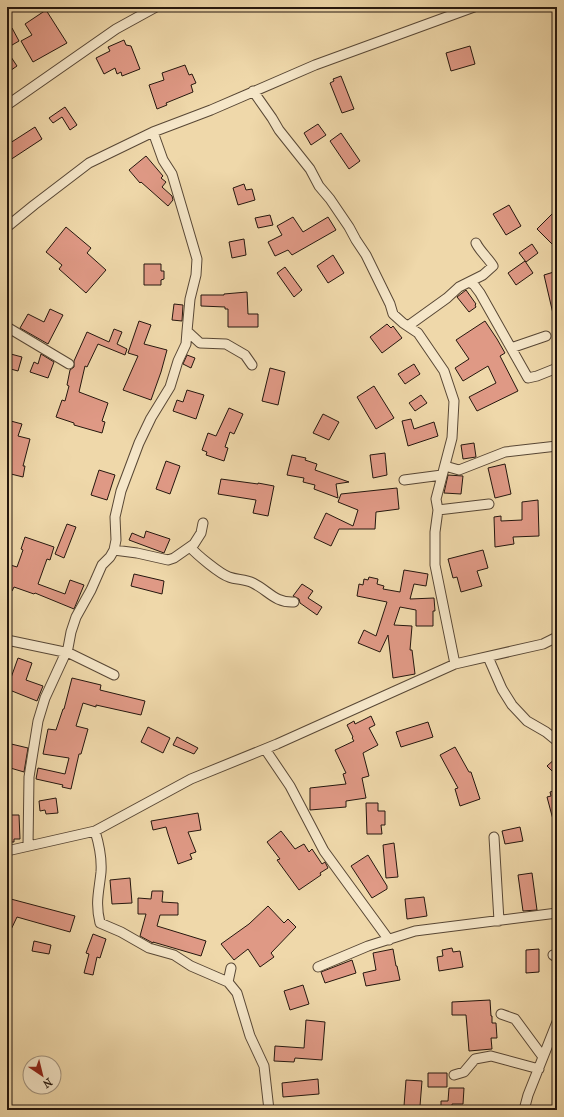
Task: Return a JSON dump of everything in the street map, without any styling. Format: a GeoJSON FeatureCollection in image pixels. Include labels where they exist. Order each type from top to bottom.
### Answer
{"type":"FeatureCollection","features":[{"type":"Feature","properties":{"kind":"street"},"geometry":{"type":"LineString","coordinates":[[7,105],[116,29],[156,7]]}},
{"type":"Feature","properties":{"kind":"street"},"geometry":{"type":"LineString","coordinates":[[7,227],[89,163],[153,132],[211,110],[315,65],[474,7]]}},
{"type":"Feature","properties":{"kind":"street"},"geometry":{"type":"LineString","coordinates":[[253,92],[279,130],[310,169],[319,186],[350,227],[356,240],[366,255],[390,304],[393,314],[403,324],[418,333],[444,371],[454,401],[452,438],[436,499],[438,510],[434,532],[435,565],[455,664]]}},
{"type":"Feature","properties":{"kind":"street"},"geometry":{"type":"LineString","coordinates":[[28,846],[29,777],[38,721],[65,654],[76,617],[91,590],[102,565],[110,557],[114,550],[116,540],[115,517],[122,491],[139,443],[151,418],[170,388],[178,361],[186,344],[190,299],[196,275],[197,259],[172,174],[163,160],[153,132]]}},
{"type":"Feature","properties":{"kind":"street"},"geometry":{"type":"LineString","coordinates":[[408,326],[447,298],[459,287],[483,274],[493,266],[483,252],[478,248],[476,243]]}},
{"type":"Feature","properties":{"kind":"street"},"geometry":{"type":"LineString","coordinates":[[469,282],[474,285],[480,293],[528,378],[557,368]]}},
{"type":"Feature","properties":{"kind":"street"},"geometry":{"type":"LineString","coordinates":[[7,327],[69,364]]}},
{"type":"Feature","properties":{"kind":"street"},"geometry":{"type":"LineString","coordinates":[[187,331],[200,343],[226,344],[244,355],[252,364]]}},
{"type":"Feature","properties":{"kind":"street"},"geometry":{"type":"LineString","coordinates":[[510,348],[546,336]]}},
{"type":"Feature","properties":{"kind":"street"},"geometry":{"type":"LineString","coordinates":[[444,466],[459,470],[505,452],[557,446]]}},
{"type":"Feature","properties":{"kind":"street"},"geometry":{"type":"LineString","coordinates":[[404,480],[442,475]]}},
{"type":"Feature","properties":{"kind":"street"},"geometry":{"type":"LineString","coordinates":[[438,510],[489,504]]}},
{"type":"Feature","properties":{"kind":"street"},"geometry":{"type":"LineString","coordinates":[[114,550],[137,553],[168,560],[174,558],[194,544],[203,523]]}},
{"type":"Feature","properties":{"kind":"street"},"geometry":{"type":"LineString","coordinates":[[190,547],[224,576],[248,580],[265,590],[276,599],[285,602],[294,602]]}},
{"type":"Feature","properties":{"kind":"street"},"geometry":{"type":"LineString","coordinates":[[7,851],[95,831],[191,779],[265,749],[455,664],[543,644],[557,637]]}},
{"type":"Feature","properties":{"kind":"street"},"geometry":{"type":"LineString","coordinates":[[7,640],[65,654],[69,653],[114,675]]}},
{"type":"Feature","properties":{"kind":"street"},"geometry":{"type":"LineString","coordinates":[[488,657],[502,689],[512,705],[527,721],[557,740]]}},
{"type":"Feature","properties":{"kind":"street"},"geometry":{"type":"LineString","coordinates":[[265,749],[290,786],[324,851],[389,940]]}},
{"type":"Feature","properties":{"kind":"street"},"geometry":{"type":"LineString","coordinates":[[95,831],[100,846],[101,871],[98,884],[96,909],[100,922],[149,948],[174,955],[192,966],[228,982],[237,993],[250,1036],[264,1066],[269,1110]]}},
{"type":"Feature","properties":{"kind":"street"},"geometry":{"type":"LineString","coordinates":[[494,837],[499,920]]}},
{"type":"Feature","properties":{"kind":"street"},"geometry":{"type":"LineString","coordinates":[[318,967],[368,946],[415,931],[557,913]]}},
{"type":"Feature","properties":{"kind":"street"},"geometry":{"type":"LineString","coordinates":[[228,982],[231,968]]}},
{"type":"Feature","properties":{"kind":"street"},"geometry":{"type":"LineString","coordinates":[[501,1014],[514,1018],[543,1057]]}},
{"type":"Feature","properties":{"kind":"street"},"geometry":{"type":"LineString","coordinates":[[524,1110],[528,1094],[557,1022]]}},
{"type":"Feature","properties":{"kind":"street"},"geometry":{"type":"LineString","coordinates":[[454,1075],[464,1072],[475,1059],[490,1056],[539,1069]]}},
{"type":"Feature","properties":{"kind":"building"},"geometry":{"type":"Polygon","coordinates":[[[46,10],[67,43],[33,62],[21,41],[32,35],[25,24],[46,10]]]}},
{"type":"Feature","properties":{"kind":"building"},"geometry":{"type":"Polygon","coordinates":[[[12,28],[19,41],[7,48],[7,31],[12,28]]]}},
{"type":"Feature","properties":{"kind":"building"},"geometry":{"type":"Polygon","coordinates":[[[124,40],[126,45],[131,46],[140,69],[122,76],[121,72],[117,74],[115,68],[104,74],[96,58],[110,51],[108,47],[124,40]]]}},
{"type":"Feature","properties":{"kind":"building"},"geometry":{"type":"Polygon","coordinates":[[[470,46],[475,64],[451,71],[446,53],[470,46]]]}},
{"type":"Feature","properties":{"kind":"building"},"geometry":{"type":"Polygon","coordinates":[[[7,51],[17,66],[7,73],[7,51]]]}},
{"type":"Feature","properties":{"kind":"building"},"geometry":{"type":"Polygon","coordinates":[[[185,65],[189,75],[192,74],[196,83],[191,85],[193,92],[166,103],[167,105],[157,109],[149,85],[164,80],[162,73],[185,65]]]}},
{"type":"Feature","properties":{"kind":"building"},"geometry":{"type":"Polygon","coordinates":[[[341,76],[354,109],[342,113],[330,83],[334,81],[333,79],[341,76]]]}},
{"type":"Feature","properties":{"kind":"building"},"geometry":{"type":"Polygon","coordinates":[[[65,107],[77,125],[70,130],[62,117],[53,123],[49,118],[65,107]]]}},
{"type":"Feature","properties":{"kind":"building"},"geometry":{"type":"Polygon","coordinates":[[[318,124],[326,135],[311,145],[304,133],[318,124]]]}},
{"type":"Feature","properties":{"kind":"building"},"geometry":{"type":"Polygon","coordinates":[[[35,127],[42,139],[7,162],[7,145],[35,127]]]}},
{"type":"Feature","properties":{"kind":"building"},"geometry":{"type":"Polygon","coordinates":[[[341,133],[360,161],[349,169],[330,141],[341,133]]]}},
{"type":"Feature","properties":{"kind":"building"},"geometry":{"type":"Polygon","coordinates":[[[146,156],[163,176],[161,178],[166,182],[162,187],[172,196],[173,200],[168,206],[141,182],[140,183],[129,170],[146,156]]]}},
{"type":"Feature","properties":{"kind":"building"},"geometry":{"type":"Polygon","coordinates":[[[244,184],[246,190],[252,189],[255,200],[238,205],[233,188],[244,184]]]}},
{"type":"Feature","properties":{"kind":"building"},"geometry":{"type":"Polygon","coordinates":[[[509,205],[521,226],[506,235],[493,214],[509,205]]]}},
{"type":"Feature","properties":{"kind":"building"},"geometry":{"type":"Polygon","coordinates":[[[553,213],[557,217],[557,249],[537,229],[553,213]]]}},
{"type":"Feature","properties":{"kind":"building"},"geometry":{"type":"Polygon","coordinates":[[[270,215],[273,225],[258,228],[255,218],[270,215]]]}},
{"type":"Feature","properties":{"kind":"building"},"geometry":{"type":"Polygon","coordinates":[[[293,217],[303,232],[328,217],[336,230],[292,255],[288,250],[275,256],[268,242],[282,235],[277,226],[293,217]]]}},
{"type":"Feature","properties":{"kind":"building"},"geometry":{"type":"Polygon","coordinates":[[[66,227],[91,248],[87,253],[106,270],[86,293],[59,269],[62,265],[46,252],[66,227]]]}},
{"type":"Feature","properties":{"kind":"building"},"geometry":{"type":"Polygon","coordinates":[[[244,239],[246,255],[232,258],[229,242],[244,239]]]}},
{"type":"Feature","properties":{"kind":"building"},"geometry":{"type":"Polygon","coordinates":[[[532,244],[538,253],[526,262],[519,253],[532,244]]]}},
{"type":"Feature","properties":{"kind":"building"},"geometry":{"type":"Polygon","coordinates":[[[333,255],[344,273],[328,283],[317,266],[333,255]]]}},
{"type":"Feature","properties":{"kind":"building"},"geometry":{"type":"Polygon","coordinates":[[[525,261],[533,273],[516,285],[508,273],[525,261]]]}},
{"type":"Feature","properties":{"kind":"building"},"geometry":{"type":"Polygon","coordinates":[[[144,264],[161,264],[161,271],[164,271],[164,279],[161,280],[161,285],[144,285],[144,264]]]}},
{"type":"Feature","properties":{"kind":"building"},"geometry":{"type":"Polygon","coordinates":[[[285,267],[302,290],[294,297],[277,273],[285,267]]]}},
{"type":"Feature","properties":{"kind":"building"},"geometry":{"type":"Polygon","coordinates":[[[557,271],[557,317],[554,318],[544,275],[557,271]]]}},
{"type":"Feature","properties":{"kind":"building"},"geometry":{"type":"Polygon","coordinates":[[[466,290],[476,304],[476,307],[469,312],[457,297],[466,290]]]}},
{"type":"Feature","properties":{"kind":"building"},"geometry":{"type":"Polygon","coordinates":[[[247,292],[248,314],[258,314],[258,327],[228,327],[228,309],[225,309],[225,307],[201,306],[201,295],[224,295],[247,292]]]}},
{"type":"Feature","properties":{"kind":"building"},"geometry":{"type":"Polygon","coordinates":[[[174,304],[183,305],[182,321],[172,320],[174,304]]]}},
{"type":"Feature","properties":{"kind":"building"},"geometry":{"type":"Polygon","coordinates":[[[50,309],[63,315],[48,344],[20,328],[28,314],[44,322],[50,309]]]}},
{"type":"Feature","properties":{"kind":"building"},"geometry":{"type":"Polygon","coordinates":[[[139,321],[151,325],[144,344],[167,350],[151,400],[123,390],[138,356],[128,353],[139,321]]]}},
{"type":"Feature","properties":{"kind":"building"},"geometry":{"type":"Polygon","coordinates":[[[485,321],[505,353],[500,356],[518,391],[477,411],[469,397],[496,383],[488,366],[463,381],[455,368],[469,359],[456,340],[485,321]]]}},
{"type":"Feature","properties":{"kind":"building"},"geometry":{"type":"Polygon","coordinates":[[[387,324],[391,328],[393,326],[402,338],[382,353],[370,337],[387,324]]]}},
{"type":"Feature","properties":{"kind":"building"},"geometry":{"type":"Polygon","coordinates":[[[114,329],[122,332],[117,344],[127,349],[125,355],[98,344],[87,367],[85,366],[79,392],[108,403],[102,421],[105,422],[102,433],[74,425],[74,423],[56,417],[62,400],[65,401],[69,386],[67,385],[70,370],[74,367],[74,361],[87,332],[109,342],[114,329]]]}},
{"type":"Feature","properties":{"kind":"building"},"geometry":{"type":"Polygon","coordinates":[[[7,353],[22,357],[18,371],[7,368],[7,353]]]}},
{"type":"Feature","properties":{"kind":"building"},"geometry":{"type":"Polygon","coordinates":[[[41,354],[54,362],[48,378],[30,372],[34,362],[38,364],[41,354]]]}},
{"type":"Feature","properties":{"kind":"building"},"geometry":{"type":"Polygon","coordinates":[[[187,355],[195,358],[191,368],[183,364],[187,355]]]}},
{"type":"Feature","properties":{"kind":"building"},"geometry":{"type":"Polygon","coordinates":[[[414,364],[420,374],[405,384],[398,374],[414,364]]]}},
{"type":"Feature","properties":{"kind":"building"},"geometry":{"type":"Polygon","coordinates":[[[270,368],[285,372],[278,405],[262,401],[270,368]]]}},
{"type":"Feature","properties":{"kind":"building"},"geometry":{"type":"Polygon","coordinates":[[[374,386],[394,418],[376,429],[357,397],[374,386]]]}},
{"type":"Feature","properties":{"kind":"building"},"geometry":{"type":"Polygon","coordinates":[[[187,390],[204,395],[196,419],[173,411],[177,400],[183,402],[187,390]]]}},
{"type":"Feature","properties":{"kind":"building"},"geometry":{"type":"Polygon","coordinates":[[[421,395],[427,403],[415,411],[409,403],[421,395]]]}},
{"type":"Feature","properties":{"kind":"building"},"geometry":{"type":"Polygon","coordinates":[[[229,408],[243,414],[234,434],[230,432],[225,447],[228,448],[224,461],[206,455],[207,452],[202,450],[208,433],[216,436],[229,408]]]}},
{"type":"Feature","properties":{"kind":"building"},"geometry":{"type":"Polygon","coordinates":[[[323,414],[339,422],[329,440],[313,433],[323,414]]]}},
{"type":"Feature","properties":{"kind":"building"},"geometry":{"type":"Polygon","coordinates":[[[411,419],[414,429],[434,422],[438,436],[408,446],[402,421],[411,419]]]}},
{"type":"Feature","properties":{"kind":"building"},"geometry":{"type":"Polygon","coordinates":[[[7,420],[22,424],[18,436],[30,439],[23,466],[25,466],[23,477],[7,473],[7,420]]]}},
{"type":"Feature","properties":{"kind":"building"},"geometry":{"type":"Polygon","coordinates":[[[474,443],[476,457],[463,459],[461,445],[474,443]]]}},
{"type":"Feature","properties":{"kind":"building"},"geometry":{"type":"Polygon","coordinates":[[[385,453],[387,475],[373,478],[370,455],[385,453]]]}},
{"type":"Feature","properties":{"kind":"building"},"geometry":{"type":"Polygon","coordinates":[[[292,455],[306,458],[305,460],[317,464],[315,470],[349,482],[336,484],[338,498],[314,489],[315,485],[303,482],[304,478],[287,475],[292,455]]]}},
{"type":"Feature","properties":{"kind":"building"},"geometry":{"type":"Polygon","coordinates":[[[166,461],[180,466],[170,494],[156,489],[166,461]]]}},
{"type":"Feature","properties":{"kind":"building"},"geometry":{"type":"Polygon","coordinates":[[[505,464],[511,494],[495,498],[488,468],[505,464]]]}},
{"type":"Feature","properties":{"kind":"building"},"geometry":{"type":"Polygon","coordinates":[[[99,470],[115,475],[107,500],[91,495],[99,470]]]}},
{"type":"Feature","properties":{"kind":"building"},"geometry":{"type":"Polygon","coordinates":[[[448,475],[463,476],[461,494],[444,493],[448,475]]]}},
{"type":"Feature","properties":{"kind":"building"},"geometry":{"type":"Polygon","coordinates":[[[221,479],[274,486],[268,516],[253,513],[256,500],[218,494],[221,479]]]}},
{"type":"Feature","properties":{"kind":"building"},"geometry":{"type":"Polygon","coordinates":[[[397,488],[399,509],[376,512],[375,529],[339,529],[331,546],[314,538],[326,513],[353,526],[358,510],[338,502],[341,494],[397,488]]]}},
{"type":"Feature","properties":{"kind":"building"},"geometry":{"type":"Polygon","coordinates":[[[538,500],[539,536],[513,537],[514,544],[495,547],[494,517],[501,516],[501,521],[522,520],[522,502],[538,500]]]}},
{"type":"Feature","properties":{"kind":"building"},"geometry":{"type":"Polygon","coordinates":[[[67,524],[76,527],[64,558],[55,554],[67,524]]]}},
{"type":"Feature","properties":{"kind":"building"},"geometry":{"type":"Polygon","coordinates":[[[146,531],[170,539],[164,553],[129,540],[132,533],[144,538],[146,531]]]}},
{"type":"Feature","properties":{"kind":"building"},"geometry":{"type":"Polygon","coordinates":[[[25,537],[54,547],[50,560],[47,559],[38,584],[65,594],[70,580],[84,585],[74,609],[35,593],[34,594],[14,587],[12,591],[7,588],[7,564],[17,567],[23,550],[21,549],[25,537]]]}},
{"type":"Feature","properties":{"kind":"building"},"geometry":{"type":"Polygon","coordinates":[[[483,550],[488,568],[477,571],[482,586],[461,592],[457,577],[453,578],[448,559],[483,550]]]}},
{"type":"Feature","properties":{"kind":"building"},"geometry":{"type":"Polygon","coordinates":[[[404,570],[428,574],[426,586],[414,584],[410,599],[434,598],[435,611],[433,611],[433,626],[416,626],[416,610],[400,607],[394,625],[412,626],[410,650],[412,650],[415,674],[393,678],[388,635],[380,652],[358,643],[364,630],[376,636],[387,602],[357,596],[359,584],[363,585],[364,579],[368,580],[369,577],[378,579],[377,584],[384,586],[383,589],[400,592],[404,570]]]}},
{"type":"Feature","properties":{"kind":"building"},"geometry":{"type":"Polygon","coordinates":[[[134,574],[164,581],[162,594],[131,586],[134,574]]]}},
{"type":"Feature","properties":{"kind":"building"},"geometry":{"type":"Polygon","coordinates":[[[302,584],[313,591],[308,598],[322,607],[317,615],[300,603],[299,599],[293,596],[302,584]]]}},
{"type":"Feature","properties":{"kind":"building"},"geometry":{"type":"Polygon","coordinates":[[[18,658],[32,663],[26,680],[43,686],[37,701],[7,689],[18,658]]]}},
{"type":"Feature","properties":{"kind":"building"},"geometry":{"type":"Polygon","coordinates":[[[72,678],[101,685],[100,690],[145,701],[141,715],[96,705],[96,707],[83,703],[76,726],[88,729],[81,754],[79,754],[71,789],[62,787],[63,785],[36,779],[38,768],[65,774],[69,758],[43,754],[48,729],[56,730],[64,709],[72,678]]]}},
{"type":"Feature","properties":{"kind":"building"},"geometry":{"type":"Polygon","coordinates":[[[371,716],[375,725],[369,728],[378,745],[363,753],[369,776],[362,778],[366,798],[346,801],[346,807],[310,810],[310,788],[346,784],[343,774],[346,773],[335,750],[354,741],[347,725],[354,721],[355,724],[371,716]]]}},
{"type":"Feature","properties":{"kind":"building"},"geometry":{"type":"Polygon","coordinates":[[[428,722],[433,737],[401,747],[396,732],[428,722]]]}},
{"type":"Feature","properties":{"kind":"building"},"geometry":{"type":"Polygon","coordinates":[[[148,727],[170,738],[163,753],[141,742],[148,727]]]}},
{"type":"Feature","properties":{"kind":"building"},"geometry":{"type":"Polygon","coordinates":[[[177,737],[198,748],[194,754],[173,745],[177,737]]]}},
{"type":"Feature","properties":{"kind":"building"},"geometry":{"type":"Polygon","coordinates":[[[7,743],[28,748],[24,772],[7,767],[7,743]]]}},
{"type":"Feature","properties":{"kind":"building"},"geometry":{"type":"Polygon","coordinates":[[[455,747],[469,772],[471,772],[480,799],[460,806],[455,789],[458,788],[440,755],[455,747]]]}},
{"type":"Feature","properties":{"kind":"building"},"geometry":{"type":"Polygon","coordinates":[[[557,757],[557,776],[547,766],[557,757]]]}},
{"type":"Feature","properties":{"kind":"building"},"geometry":{"type":"Polygon","coordinates":[[[557,790],[557,827],[555,827],[547,797],[551,796],[550,792],[557,790]]]}},
{"type":"Feature","properties":{"kind":"building"},"geometry":{"type":"Polygon","coordinates":[[[56,798],[58,813],[46,814],[45,810],[40,811],[39,801],[56,798]]]}},
{"type":"Feature","properties":{"kind":"building"},"geometry":{"type":"Polygon","coordinates":[[[366,803],[378,803],[378,811],[385,811],[385,825],[381,825],[382,834],[367,834],[366,803]]]}},
{"type":"Feature","properties":{"kind":"building"},"geometry":{"type":"Polygon","coordinates":[[[198,813],[201,830],[188,832],[196,852],[190,854],[192,859],[178,864],[166,827],[153,830],[151,821],[198,813]]]}},
{"type":"Feature","properties":{"kind":"building"},"geometry":{"type":"Polygon","coordinates":[[[7,815],[19,815],[20,839],[14,839],[14,842],[7,842],[7,815]]]}},
{"type":"Feature","properties":{"kind":"building"},"geometry":{"type":"Polygon","coordinates":[[[520,827],[523,841],[505,844],[502,831],[520,827]]]}},
{"type":"Feature","properties":{"kind":"building"},"geometry":{"type":"Polygon","coordinates":[[[281,831],[295,849],[304,844],[309,852],[312,849],[322,864],[325,862],[328,868],[320,873],[321,875],[299,890],[277,860],[280,859],[267,842],[281,831]]]}},
{"type":"Feature","properties":{"kind":"building"},"geometry":{"type":"Polygon","coordinates":[[[394,843],[398,877],[386,878],[383,845],[394,843]]]}},
{"type":"Feature","properties":{"kind":"building"},"geometry":{"type":"Polygon","coordinates":[[[368,855],[387,886],[387,889],[372,898],[351,866],[368,855]]]}},
{"type":"Feature","properties":{"kind":"building"},"geometry":{"type":"Polygon","coordinates":[[[532,873],[537,910],[523,911],[518,875],[532,873]]]}},
{"type":"Feature","properties":{"kind":"building"},"geometry":{"type":"Polygon","coordinates":[[[130,878],[132,903],[112,904],[110,880],[130,878]]]}},
{"type":"Feature","properties":{"kind":"building"},"geometry":{"type":"Polygon","coordinates":[[[152,891],[163,891],[162,902],[178,903],[178,915],[160,915],[157,926],[206,941],[201,956],[153,943],[140,936],[146,914],[138,914],[138,898],[151,899],[152,891]]]}},
{"type":"Feature","properties":{"kind":"building"},"geometry":{"type":"Polygon","coordinates":[[[424,897],[427,916],[407,919],[405,899],[424,897]]]}},
{"type":"Feature","properties":{"kind":"building"},"geometry":{"type":"Polygon","coordinates":[[[7,898],[75,916],[70,932],[17,917],[7,938],[7,898]]]}},
{"type":"Feature","properties":{"kind":"building"},"geometry":{"type":"Polygon","coordinates":[[[268,906],[284,923],[288,919],[296,927],[271,953],[274,957],[260,967],[248,949],[234,960],[221,944],[249,924],[268,906]]]}},
{"type":"Feature","properties":{"kind":"building"},"geometry":{"type":"Polygon","coordinates":[[[93,934],[106,939],[100,958],[97,957],[93,975],[84,973],[89,954],[86,953],[93,934]]]}},
{"type":"Feature","properties":{"kind":"building"},"geometry":{"type":"Polygon","coordinates":[[[34,941],[51,945],[49,954],[32,951],[34,941]]]}},
{"type":"Feature","properties":{"kind":"building"},"geometry":{"type":"Polygon","coordinates":[[[452,948],[453,952],[460,951],[463,967],[439,971],[437,957],[443,956],[442,950],[452,948]]]}},
{"type":"Feature","properties":{"kind":"building"},"geometry":{"type":"Polygon","coordinates":[[[393,949],[400,980],[366,986],[363,973],[376,970],[373,953],[393,949]]]}},
{"type":"Feature","properties":{"kind":"building"},"geometry":{"type":"Polygon","coordinates":[[[539,949],[539,972],[526,973],[526,950],[539,949]]]}},
{"type":"Feature","properties":{"kind":"building"},"geometry":{"type":"Polygon","coordinates":[[[352,960],[356,973],[325,983],[321,972],[352,960]]]}},
{"type":"Feature","properties":{"kind":"building"},"geometry":{"type":"Polygon","coordinates":[[[303,985],[309,1004],[290,1010],[284,991],[303,985]]]}},
{"type":"Feature","properties":{"kind":"building"},"geometry":{"type":"Polygon","coordinates":[[[490,1000],[492,1023],[496,1023],[497,1038],[491,1038],[492,1049],[469,1051],[466,1015],[452,1015],[452,1002],[490,1000]]]}},
{"type":"Feature","properties":{"kind":"building"},"geometry":{"type":"Polygon","coordinates":[[[306,1020],[325,1022],[322,1060],[295,1058],[294,1062],[274,1061],[275,1046],[304,1048],[306,1020]]]}},
{"type":"Feature","properties":{"kind":"building"},"geometry":{"type":"Polygon","coordinates":[[[428,1073],[447,1073],[447,1087],[428,1087],[428,1073]]]}},
{"type":"Feature","properties":{"kind":"building"},"geometry":{"type":"Polygon","coordinates":[[[318,1079],[319,1094],[283,1097],[282,1083],[318,1079]]]}},
{"type":"Feature","properties":{"kind":"building"},"geometry":{"type":"Polygon","coordinates":[[[406,1080],[422,1081],[420,1106],[404,1106],[406,1080]]]}},
{"type":"Feature","properties":{"kind":"building"},"geometry":{"type":"Polygon","coordinates":[[[449,1088],[464,1088],[463,1104],[452,1104],[452,1110],[441,1110],[441,1101],[448,1101],[449,1088]]]}}]}
